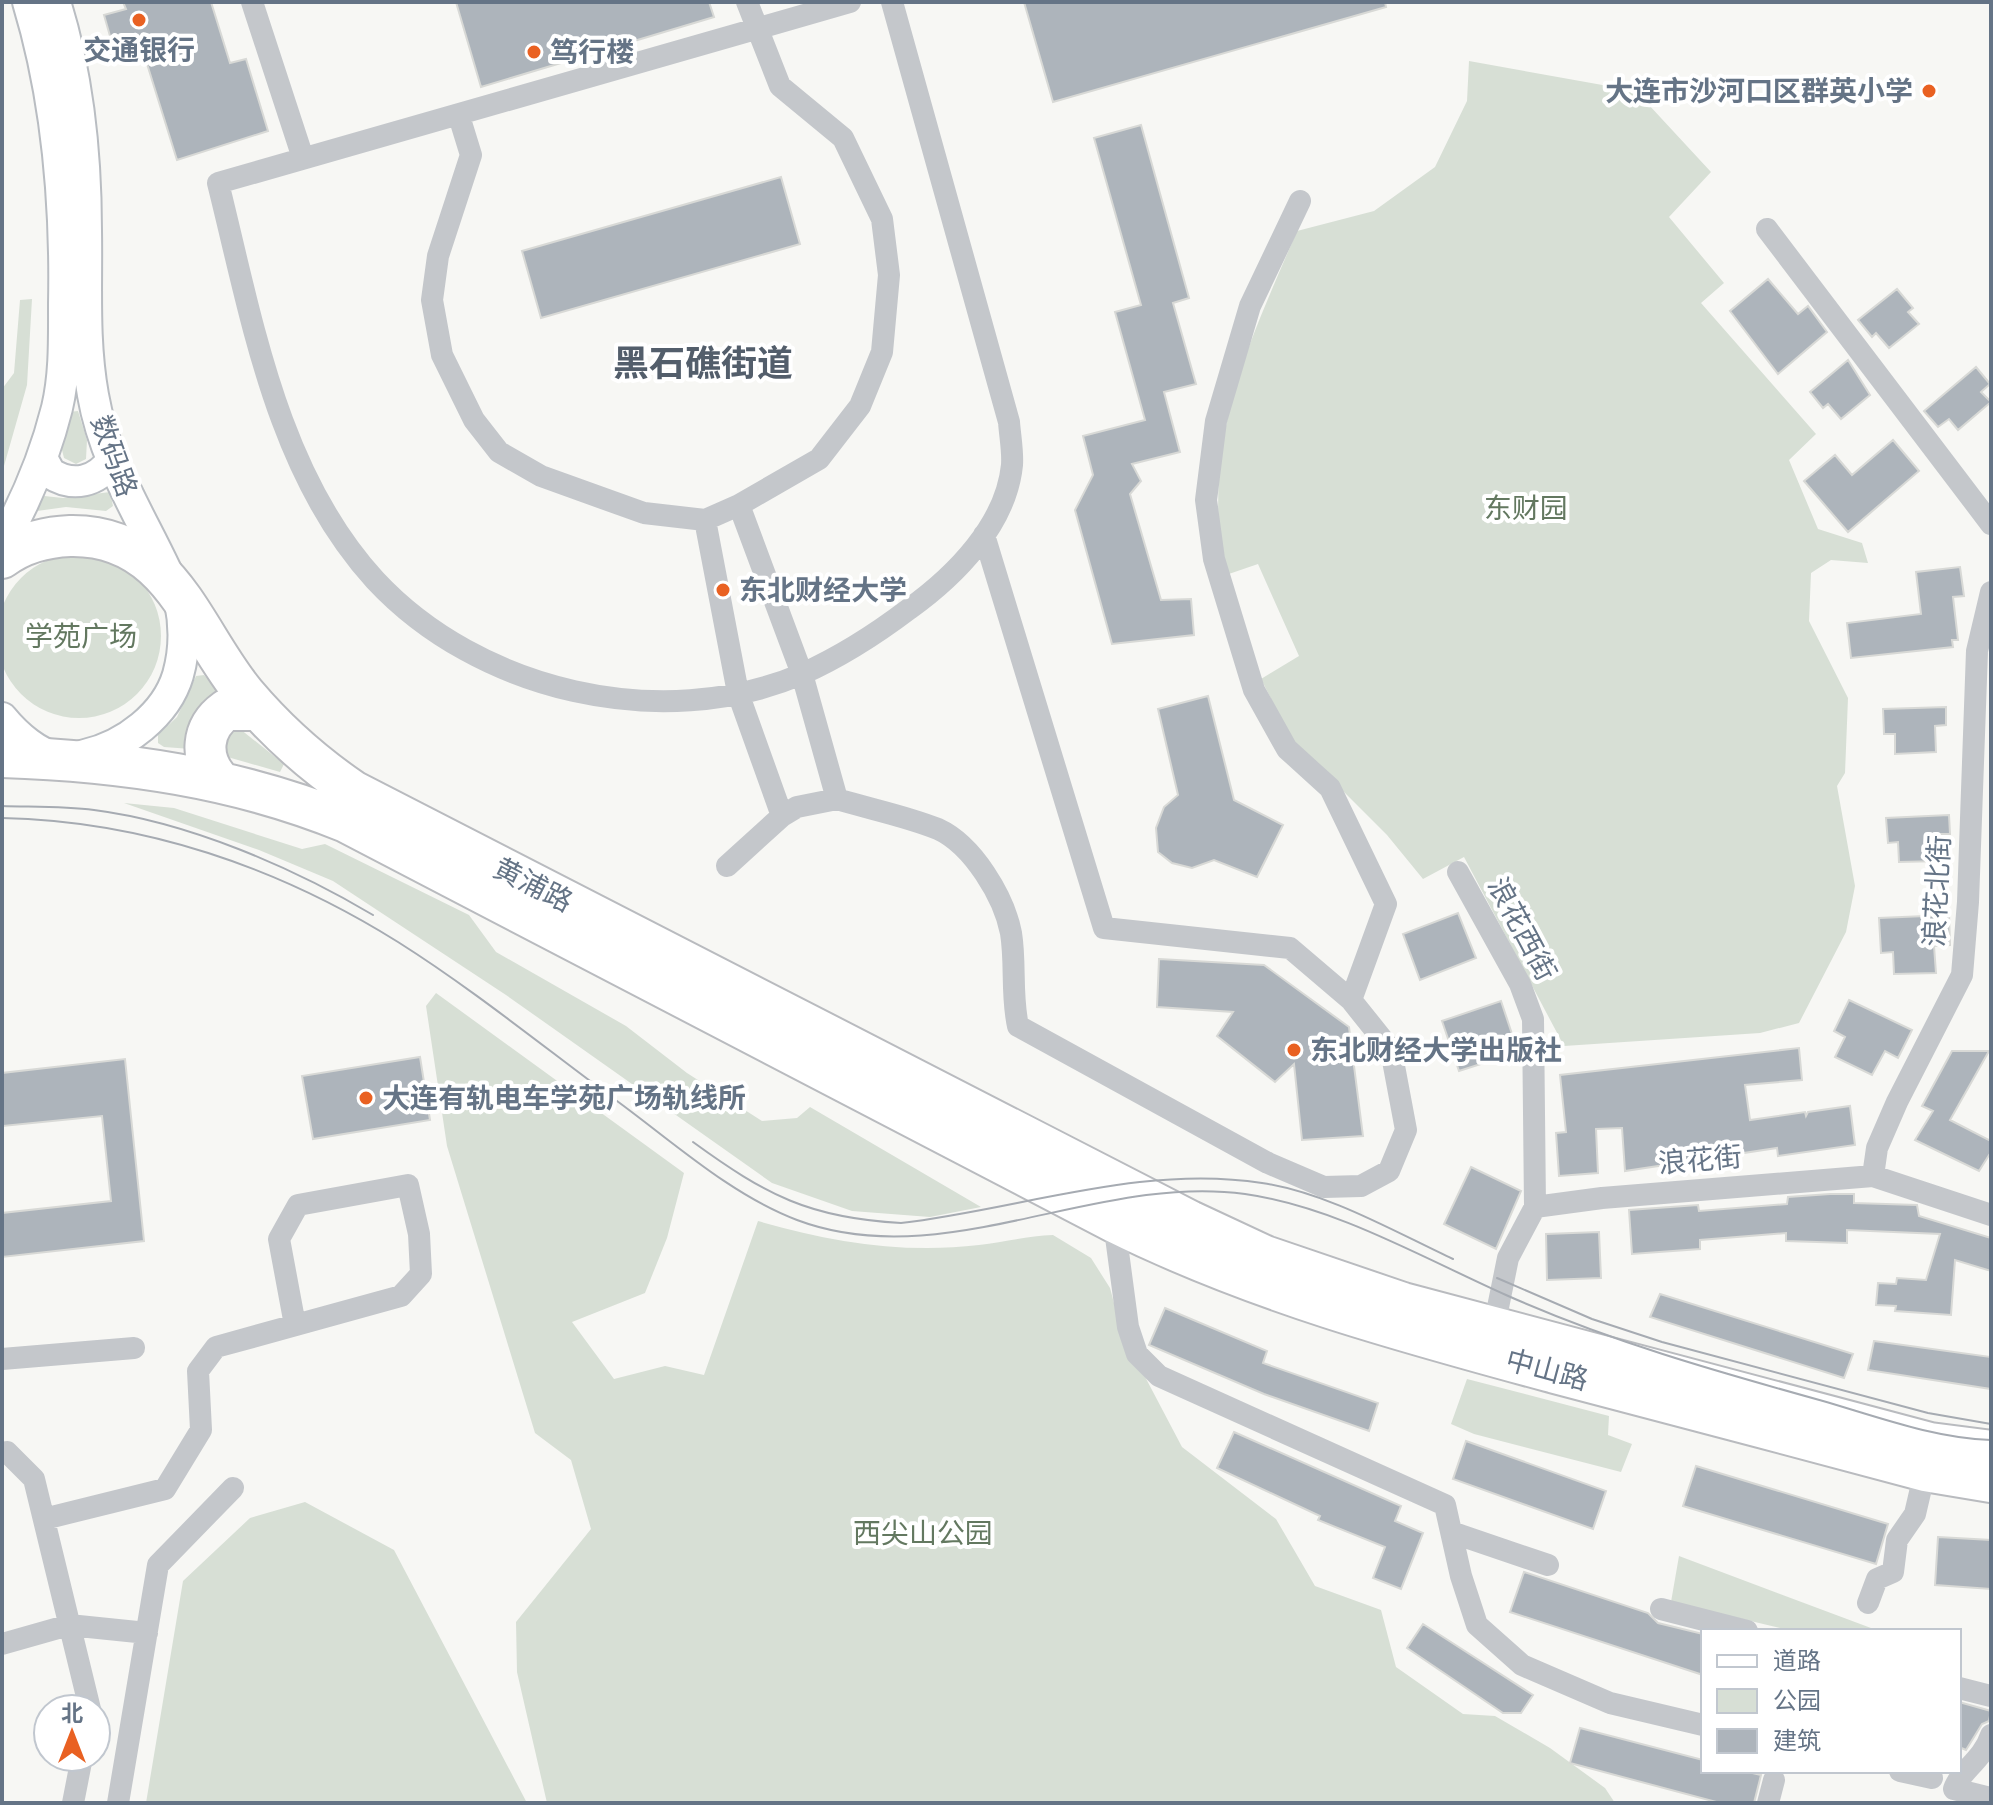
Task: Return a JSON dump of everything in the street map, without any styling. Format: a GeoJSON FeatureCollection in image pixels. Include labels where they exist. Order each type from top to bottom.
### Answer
{"type":"FeatureCollection","features":[{"type":"Feature","properties":{"kind":"highway","name":"黄浦路"},"geometry":{"type":"LineString","coordinates":[[2,558],[32,542],[55,537],[108,540],[135,550],[172,583],[216,653],[259,710],[312,763],[388,810],[1122,1206]]}},
{"type":"Feature","properties":{"kind":"highway"},"geometry":{"type":"LineString","coordinates":[[219,780],[208,768],[204,756],[209,727],[226,710],[259,710]]}},
{"type":"Feature","properties":{"kind":"highway","name":"黄浦路"},"geometry":{"type":"LineString","coordinates":[[2,757],[63,760],[219,780],[264,791],[346,822],[1122,1206]]}},
{"type":"Feature","properties":{"kind":"highway","name":"中山路"},"geometry":{"type":"LineString","coordinates":[[1122,1206],[1304,1271],[1494,1327],[1930,1443],[1991,1451]]}},
{"type":"Feature","properties":{"kind":"highway","name":"中山路"},"geometry":{"type":"LineString","coordinates":[[1122,1206],[1175,1252],[1321,1307],[1925,1471],[1991,1482]]}},
{"type":"Feature","properties":{"kind":"main road","name":"数码路"},"geometry":{"type":"LineString","coordinates":[[2,544],[42,458],[63,368],[65,227],[55,119],[28,2]]}},
{"type":"Feature","properties":{"kind":"main road","name":"数码路"},"geometry":{"type":"LineString","coordinates":[[55,2],[69,62],[85,166],[87,353],[93,398],[112,460],[172,583],[184,623],[178,677],[165,702],[148,722],[126,739],[97,753],[63,760]]}},
{"type":"Feature","properties":{"kind":"main road"},"geometry":{"type":"LineString","coordinates":[[42,458],[50,473],[75,482],[103,473],[112,460]]}},
{"type":"Feature","properties":{"kind":"main road"},"geometry":{"type":"LineString","coordinates":[[2,718],[13,732],[36,749],[63,760]]}},
{"type":"Feature","properties":{"kind":"street"},"geometry":{"type":"LineString","coordinates":[[252,2],[303,158]]}},
{"type":"Feature","properties":{"kind":"street"},"geometry":{"type":"LineString","coordinates":[[459,116],[471,155],[438,256],[432,300],[442,355],[474,420],[499,452],[541,476],[644,513],[705,520],[739,505],[819,459],[860,406],[882,352],[889,275],[882,219],[843,138],[780,86],[755,29],[747,2]]}},
{"type":"Feature","properties":{"kind":"street"},"geometry":{"type":"LineString","coordinates":[[850,2],[218,183],[261,357],[304,474],[345,545],[377,582],[432,632],[493,665],[553,686],[617,698],[689,699],[738,693],[802,674],[877,633],[942,585],[984,535],[1004,494],[1012,466],[1009,422],[892,2]]}},
{"type":"Feature","properties":{"kind":"street"},"geometry":{"type":"LineString","coordinates":[[1300,201],[1250,306],[1216,421],[1206,500],[1214,559],[1254,690],[1287,749],[1330,788],[1386,904],[1351,1000]]}},
{"type":"Feature","properties":{"kind":"street"},"geometry":{"type":"LineString","coordinates":[[1767,229],[1991,524]]}},
{"type":"Feature","properties":{"kind":"street"},"geometry":{"type":"LineString","coordinates":[[739,505],[802,674],[837,799]]}},
{"type":"Feature","properties":{"kind":"street"},"geometry":{"type":"LineString","coordinates":[[705,520],[738,693],[782,816]]}},
{"type":"Feature","properties":{"kind":"street"},"geometry":{"type":"LineString","coordinates":[[727,866],[782,816],[797,807],[837,799],[940,830],[973,857],[997,896],[1011,933],[1012,997],[1018,1026],[1268,1163],[1324,1187],[1361,1186],[1389,1171],[1406,1130],[1391,1050],[1351,1000],[1290,948],[1104,928],[984,535]]}},
{"type":"Feature","properties":{"kind":"street","name":"浪花北街"},"geometry":{"type":"LineString","coordinates":[[1873,1176],[1877,1148],[1897,1102],[1962,975],[1968,902],[1977,651],[1991,592]]}},
{"type":"Feature","properties":{"kind":"street","name":"浪花西街"},"geometry":{"type":"LineString","coordinates":[[1458,872],[1520,984],[1533,1019],[1535,1207]]}},
{"type":"Feature","properties":{"kind":"street","name":"浪花街"},"geometry":{"type":"LineString","coordinates":[[1535,1207],[1873,1176],[1991,1215]]}},
{"type":"Feature","properties":{"kind":"street"},"geometry":{"type":"LineString","coordinates":[[44,1519],[165,1489],[201,1430],[198,1371],[216,1347],[401,1296],[421,1274],[419,1234],[408,1185],[298,1205],[279,1239],[295,1325]]}},
{"type":"Feature","properties":{"kind":"street"},"geometry":{"type":"LineString","coordinates":[[1122,1206],[1128,1327],[1137,1354],[1159,1376],[1445,1505],[1477,1625],[1522,1665],[1610,1703],[1701,1725]]}},
{"type":"Feature","properties":{"kind":"street"},"geometry":{"type":"LineString","coordinates":[[1494,1327],[1508,1258],[1535,1207]]}},
{"type":"Feature","properties":{"kind":"street"},"geometry":{"type":"LineString","coordinates":[[2,1359],[134,1348]]}},
{"type":"Feature","properties":{"kind":"street"},"geometry":{"type":"LineString","coordinates":[[2,1453],[7,1452],[34,1479],[86,1693]]}},
{"type":"Feature","properties":{"kind":"street"},"geometry":{"type":"LineString","coordinates":[[1868,1603],[1877,1579],[1893,1572],[1897,1540],[1915,1514],[1925,1471]]}},
{"type":"Feature","properties":{"kind":"street"},"geometry":{"type":"LineString","coordinates":[[118,1803],[158,1565],[233,1488]]}},
{"type":"Feature","properties":{"kind":"street"},"geometry":{"type":"LineString","coordinates":[[1451,1532],[1548,1565]]}},
{"type":"Feature","properties":{"kind":"street"},"geometry":{"type":"LineString","coordinates":[[1661,1609],[1739,1629]]}},
{"type":"Feature","properties":{"kind":"street"},"geometry":{"type":"LineString","coordinates":[[2,1644],[69,1625],[147,1633]]}},
{"type":"Feature","properties":{"kind":"street"},"geometry":{"type":"LineString","coordinates":[[1961,1688],[1991,1696]]}},
{"type":"Feature","properties":{"kind":"street"},"geometry":{"type":"LineString","coordinates":[[1991,1735],[1978,1761],[1957,1780],[1954,1789],[1991,1798]]}},
{"type":"Feature","properties":{"kind":"street"},"geometry":{"type":"LineString","coordinates":[[73,1803],[79,1773]]}},
{"type":"Feature","properties":{"kind":"street"},"geometry":{"type":"LineString","coordinates":[[1909,1773],[1932,1778]]}},
{"type":"Feature","properties":{"kind":"street"},"geometry":{"type":"LineString","coordinates":[[1768,1803],[1774,1780]]}},
{"type":"Feature","properties":{"kind":"green space","name":"东财园"},"geometry":{"type":"Polygon","coordinates":[[[1469,61],[1636,91],[1711,172],[1669,217],[1724,283],[1701,303],[1816,434],[1789,460],[1818,529],[1862,543],[1868,563],[1831,560],[1811,573],[1809,621],[1848,698],[1845,773],[1837,786],[1855,886],[1846,932],[1799,1023],[1760,1033],[1564,1046],[1464,857],[1423,879],[1387,835],[1292,740],[1261,679],[1299,656],[1258,564],[1223,576],[1219,480],[1224,438],[1245,358],[1297,231],[1374,211],[1435,167],[1467,101],[1469,61]]]}},
{"type":"Feature","properties":{"kind":"green space"},"geometry":{"type":"Polygon","coordinates":[[[32,299],[27,385],[2,473],[2,389],[14,373],[20,300],[32,299]]]}},
{"type":"Feature","properties":{"kind":"green space"},"geometry":{"type":"Polygon","coordinates":[[[78,411],[87,440],[86,459],[76,464],[64,458],[61,446],[69,412],[78,411]]]}},
{"type":"Feature","properties":{"kind":"green space"},"geometry":{"type":"Polygon","coordinates":[[[110,492],[113,506],[106,511],[66,507],[37,511],[31,505],[35,495],[63,498],[110,492]]]}},
{"type":"Feature","properties":{"kind":"green space","name":"学苑广场"},"geometry":{"type":"Polygon","coordinates":[[[63,556],[95,556],[124,568],[147,591],[159,620],[159,652],[147,681],[124,704],[95,716],[63,716],[34,704],[11,681],[-1,652],[-1,620],[11,591],[34,568],[63,556]]]}},
{"type":"Feature","properties":{"kind":"green space"},"geometry":{"type":"Polygon","coordinates":[[[204,675],[220,693],[191,749],[164,747],[158,743],[158,735],[177,717],[196,676],[204,675]]]}},
{"type":"Feature","properties":{"kind":"green space"},"geometry":{"type":"Polygon","coordinates":[[[235,725],[284,764],[280,772],[224,756],[221,738],[235,725]]]}},
{"type":"Feature","properties":{"kind":"green space"},"geometry":{"type":"Polygon","coordinates":[[[124,803],[174,808],[302,849],[325,844],[469,915],[496,952],[626,1026],[687,1073],[762,1121],[797,1118],[810,1107],[981,1207],[930,1217],[852,1211],[772,1183],[506,995],[333,881],[259,850],[124,803]]]}},
{"type":"Feature","properties":{"kind":"green space","name":"西尖山公园"},"geometry":{"type":"Polygon","coordinates":[[[436,993],[684,1173],[667,1238],[645,1293],[572,1322],[614,1379],[665,1366],[704,1375],[758,1221],[812,1235],[895,1247],[979,1245],[1053,1235],[1091,1258],[1110,1288],[1122,1333],[1182,1447],[1276,1519],[1315,1586],[1381,1610],[1396,1667],[1463,1714],[1495,1716],[1550,1748],[1605,1788],[1615,1803],[547,1803],[517,1672],[516,1622],[591,1529],[571,1460],[535,1433],[447,1146],[426,1006],[436,993]]]}},
{"type":"Feature","properties":{"kind":"green space"},"geometry":{"type":"Polygon","coordinates":[[[1467,1379],[1609,1416],[1608,1435],[1632,1444],[1621,1472],[1474,1434],[1451,1424],[1467,1379]]]}},
{"type":"Feature","properties":{"kind":"green space"},"geometry":{"type":"Polygon","coordinates":[[[305,1502],[394,1550],[527,1803],[146,1803],[183,1581],[250,1518],[305,1502]]]}},
{"type":"Feature","properties":{"kind":"green space"},"geometry":{"type":"Polygon","coordinates":[[[1679,1556],[1874,1629],[1785,1629],[1671,1602],[1679,1556]]]}},
{"type":"Feature","properties":{"kind":"building"},"geometry":{"type":"Polygon","coordinates":[[[123,2],[211,2],[230,63],[246,59],[268,131],[177,160],[138,35],[112,43],[104,15],[126,9],[123,2]]]}},
{"type":"Feature","properties":{"kind":"building","name":"笃行楼"},"geometry":{"type":"Polygon","coordinates":[[[456,2],[709,2],[714,17],[481,87],[456,2]]]}},
{"type":"Feature","properties":{"kind":"building"},"geometry":{"type":"Polygon","coordinates":[[[1024,2],[1385,2],[1386,7],[1053,102],[1024,2]]]}},
{"type":"Feature","properties":{"kind":"building"},"geometry":{"type":"Polygon","coordinates":[[[1141,125],[1189,298],[1173,303],[1196,384],[1164,392],[1180,452],[1132,464],[1141,481],[1130,494],[1161,600],[1191,599],[1194,635],[1112,644],[1075,510],[1093,475],[1083,436],[1145,420],[1115,312],[1141,305],[1094,138],[1141,125]]]}},
{"type":"Feature","properties":{"kind":"building"},"geometry":{"type":"Polygon","coordinates":[[[781,177],[800,244],[541,318],[522,251],[781,177]]]}},
{"type":"Feature","properties":{"kind":"building"},"geometry":{"type":"Polygon","coordinates":[[[1768,279],[1798,314],[1808,306],[1827,332],[1778,374],[1730,311],[1768,279]]]}},
{"type":"Feature","properties":{"kind":"building"},"geometry":{"type":"Polygon","coordinates":[[[1897,289],[1913,308],[1908,312],[1919,324],[1889,348],[1876,333],[1872,337],[1858,320],[1897,289]]]}},
{"type":"Feature","properties":{"kind":"building"},"geometry":{"type":"Polygon","coordinates":[[[1848,360],[1870,395],[1841,419],[1828,404],[1823,408],[1810,392],[1848,360]]]}},
{"type":"Feature","properties":{"kind":"building"},"geometry":{"type":"Polygon","coordinates":[[[1976,367],[1990,384],[1981,392],[1991,402],[1958,430],[1949,419],[1938,427],[1924,411],[1976,367]]]}},
{"type":"Feature","properties":{"kind":"building"},"geometry":{"type":"Polygon","coordinates":[[[1893,440],[1919,471],[1848,532],[1804,481],[1835,455],[1852,475],[1893,440]]]}},
{"type":"Feature","properties":{"kind":"building"},"geometry":{"type":"Polygon","coordinates":[[[1960,567],[1964,596],[1953,597],[1958,640],[1952,640],[1953,647],[1851,658],[1847,623],[1921,614],[1916,572],[1960,567]]]}},
{"type":"Feature","properties":{"kind":"building"},"geometry":{"type":"Polygon","coordinates":[[[1208,696],[1234,800],[1283,825],[1257,877],[1214,860],[1192,868],[1172,863],[1158,852],[1156,828],[1164,807],[1178,795],[1158,709],[1208,696]]]}},
{"type":"Feature","properties":{"kind":"building"},"geometry":{"type":"Polygon","coordinates":[[[1946,707],[1946,725],[1935,726],[1936,752],[1895,754],[1895,734],[1884,734],[1883,709],[1946,707]]]}},
{"type":"Feature","properties":{"kind":"building"},"geometry":{"type":"Polygon","coordinates":[[[1949,815],[1950,834],[1939,834],[1940,861],[1899,862],[1898,842],[1888,843],[1886,818],[1949,815]]]}},
{"type":"Feature","properties":{"kind":"building"},"geometry":{"type":"Polygon","coordinates":[[[1458,913],[1476,958],[1420,980],[1403,934],[1458,913]]]}},
{"type":"Feature","properties":{"kind":"building"},"geometry":{"type":"Polygon","coordinates":[[[1949,915],[1950,945],[1934,946],[1936,973],[1894,974],[1893,952],[1881,953],[1879,918],[1949,915]]]}},
{"type":"Feature","properties":{"kind":"building","name":"东北财经大学出版社"},"geometry":{"type":"Polygon","coordinates":[[[1159,959],[1264,965],[1349,1027],[1363,1136],[1302,1140],[1294,1064],[1275,1082],[1217,1036],[1233,1012],[1157,1007],[1159,959]]]}},
{"type":"Feature","properties":{"kind":"building"},"geometry":{"type":"Polygon","coordinates":[[[1849,1000],[1912,1030],[1898,1058],[1885,1051],[1872,1075],[1835,1057],[1845,1037],[1834,1031],[1849,1000]]]}},
{"type":"Feature","properties":{"kind":"building"},"geometry":{"type":"Polygon","coordinates":[[[1501,1001],[1518,1052],[1459,1071],[1442,1021],[1501,1001]]]}},
{"type":"Feature","properties":{"kind":"building"},"geometry":{"type":"Polygon","coordinates":[[[1799,1048],[1802,1080],[1745,1085],[1750,1120],[1805,1112],[1806,1116],[1808,1112],[1850,1106],[1855,1145],[1778,1156],[1777,1148],[1625,1171],[1622,1128],[1596,1129],[1598,1173],[1559,1176],[1556,1133],[1566,1132],[1560,1075],[1799,1048]]]}},
{"type":"Feature","properties":{"kind":"building"},"geometry":{"type":"Polygon","coordinates":[[[1952,1051],[1989,1051],[1950,1120],[1991,1141],[1991,1152],[1979,1171],[1915,1140],[1933,1111],[1922,1106],[1952,1051]]]}},
{"type":"Feature","properties":{"kind":"building","name":"大连有轨电车学苑广场轨线所"},"geometry":{"type":"Polygon","coordinates":[[[420,1057],[430,1120],[313,1139],[302,1076],[420,1057]]]}},
{"type":"Feature","properties":{"kind":"building"},"geometry":{"type":"Polygon","coordinates":[[[125,1059],[144,1241],[2,1257],[2,1213],[111,1201],[102,1116],[3,1126],[2,1073],[125,1059]]]}},
{"type":"Feature","properties":{"kind":"building"},"geometry":{"type":"Polygon","coordinates":[[[1471,1167],[1521,1191],[1496,1249],[1444,1224],[1471,1167]]]}},
{"type":"Feature","properties":{"kind":"building"},"geometry":{"type":"Polygon","coordinates":[[[1854,1194],[1854,1203],[1917,1205],[1919,1216],[1991,1238],[1991,1271],[1955,1260],[1951,1315],[1895,1311],[1896,1306],[1876,1305],[1878,1283],[1896,1284],[1897,1278],[1926,1280],[1940,1234],[1847,1230],[1847,1243],[1786,1241],[1786,1233],[1700,1240],[1700,1249],[1632,1254],[1629,1210],[1698,1205],[1699,1211],[1787,1204],[1788,1197],[1854,1194]]]}},
{"type":"Feature","properties":{"kind":"building"},"geometry":{"type":"Polygon","coordinates":[[[1599,1232],[1601,1278],[1547,1280],[1546,1234],[1599,1232]]]}},
{"type":"Feature","properties":{"kind":"building"},"geometry":{"type":"Polygon","coordinates":[[[1660,1294],[1853,1354],[1844,1378],[1650,1317],[1660,1294]]]}},
{"type":"Feature","properties":{"kind":"building"},"geometry":{"type":"Polygon","coordinates":[[[1165,1308],[1267,1351],[1263,1363],[1378,1403],[1369,1431],[1264,1394],[1149,1345],[1165,1308]]]}},
{"type":"Feature","properties":{"kind":"building"},"geometry":{"type":"Polygon","coordinates":[[[1874,1341],[1991,1357],[1991,1389],[1868,1370],[1874,1341]]]}},
{"type":"Feature","properties":{"kind":"building"},"geometry":{"type":"Polygon","coordinates":[[[1234,1432],[1401,1506],[1395,1521],[1423,1533],[1401,1589],[1373,1578],[1385,1547],[1318,1520],[1320,1516],[1217,1468],[1234,1432]]]}},
{"type":"Feature","properties":{"kind":"building"},"geometry":{"type":"Polygon","coordinates":[[[1466,1441],[1606,1491],[1593,1529],[1453,1479],[1466,1441]]]}},
{"type":"Feature","properties":{"kind":"building"},"geometry":{"type":"Polygon","coordinates":[[[1696,1466],[1888,1524],[1876,1564],[1683,1506],[1696,1466]]]}},
{"type":"Feature","properties":{"kind":"building"},"geometry":{"type":"Polygon","coordinates":[[[1938,1537],[1991,1540],[1991,1589],[1935,1585],[1938,1537]]]}},
{"type":"Feature","properties":{"kind":"building"},"geometry":{"type":"Polygon","coordinates":[[[1524,1572],[1648,1613],[1658,1623],[1701,1634],[1701,1674],[1510,1612],[1524,1572]]]}},
{"type":"Feature","properties":{"kind":"building"},"geometry":{"type":"Polygon","coordinates":[[[1423,1624],[1533,1695],[1521,1713],[1503,1713],[1407,1648],[1423,1624]]]}},
{"type":"Feature","properties":{"kind":"building"},"geometry":{"type":"Polygon","coordinates":[[[1961,1703],[1991,1711],[1989,1721],[1982,1724],[1966,1750],[1961,1748],[1961,1703]]]}},
{"type":"Feature","properties":{"kind":"building"},"geometry":{"type":"Polygon","coordinates":[[[1580,1728],[1701,1759],[1701,1773],[1761,1775],[1754,1803],[1720,1803],[1570,1763],[1580,1728]]]}},
{"type":"Feature","properties":{"kind":"tram line"},"geometry":{"type":"LineString","coordinates":[[2,806],[94,810],[166,825],[274,864],[373,915]]}},
{"type":"Feature","properties":{"kind":"tram line"},"geometry":{"type":"LineString","coordinates":[[2,818],[55,821],[158,839],[208,853],[305,891],[352,915],[426,960],[703,1166],[749,1197],[797,1220],[852,1234],[908,1236],[964,1230],[1133,1197],[1189,1191],[1245,1194],[1312,1210],[1346,1222],[1545,1312],[1663,1354],[1906,1426],[1991,1440]]}},
{"type":"Feature","properties":{"kind":"tram line"},"geometry":{"type":"LineString","coordinates":[[693,1142],[767,1190],[840,1216],[901,1223],[1126,1184],[1172,1179],[1217,1179],[1262,1183],[1311,1195],[1360,1214],[1453,1259]]}},
{"type":"Feature","properties":{"kind":"tram line"},"geometry":{"type":"LineString","coordinates":[[1497,1278],[1592,1319],[1662,1342],[1928,1413],[1991,1424]]}},
{"type":"Feature","properties":{"kind":"place","name":"交通银行"},"geometry":{"type":"Point","coordinates":[139,20]}},
{"type":"Feature","properties":{"kind":"place","name":"笃行楼"},"geometry":{"type":"Point","coordinates":[534,52]}},
{"type":"Feature","properties":{"kind":"place","name":"大连市沙河口区群英小学"},"geometry":{"type":"Point","coordinates":[1929,91]}},
{"type":"Feature","properties":{"kind":"place","name":"东北财经大学"},"geometry":{"type":"Point","coordinates":[723,590]}},
{"type":"Feature","properties":{"kind":"place","name":"东北财经大学出版社"},"geometry":{"type":"Point","coordinates":[1294,1050]}},
{"type":"Feature","properties":{"kind":"place","name":"大连有轨电车学苑广场轨线所"},"geometry":{"type":"Point","coordinates":[366,1098]}},
{"type":"Feature","properties":{"kind":"district","name":"黑石礁街道"},"geometry":{"type":"Point","coordinates":[703,363]}}]}
